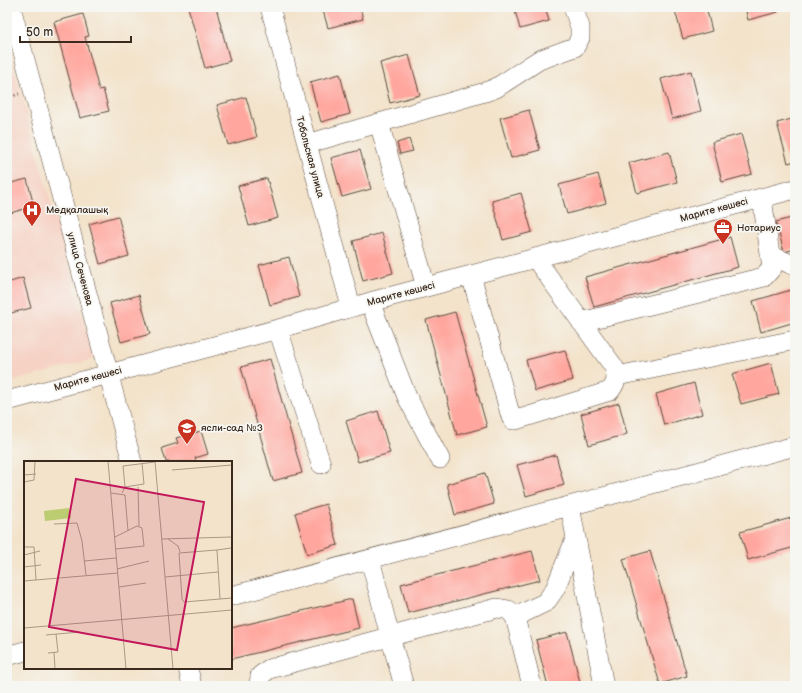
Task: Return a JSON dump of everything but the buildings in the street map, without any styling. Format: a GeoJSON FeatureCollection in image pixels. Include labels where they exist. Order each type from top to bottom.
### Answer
{"type":"FeatureCollection","features":[{"type":"Feature","properties":{"kind":"street","name":"улица Сеченова"},"geometry":{"type":"LineString","coordinates":[[11,7],[132,461]]}},
{"type":"Feature","properties":{"kind":"street","name":"Тобольская улица"},"geometry":{"type":"LineString","coordinates":[[270,7],[351,307]]}},
{"type":"Feature","properties":{"kind":"street"},"geometry":{"type":"LineString","coordinates":[[307,144],[496,88],[539,60],[575,47],[580,38],[580,27],[574,7]]}},
{"type":"Feature","properties":{"kind":"street"},"geometry":{"type":"LineString","coordinates":[[379,123],[426,287]]}},
{"type":"Feature","properties":{"kind":"street","name":"Марите көшесі"},"geometry":{"type":"LineString","coordinates":[[7,401],[278,329],[351,307],[795,189]]}},
{"type":"Feature","properties":{"kind":"street"},"geometry":{"type":"LineString","coordinates":[[581,322],[764,277],[772,268],[762,198]]}},
{"type":"Feature","properties":{"kind":"street"},"geometry":{"type":"LineString","coordinates":[[770,255],[795,266]]}},
{"type":"Feature","properties":{"kind":"street"},"geometry":{"type":"LineString","coordinates":[[471,275],[513,420],[610,391],[615,385],[617,376],[614,367],[536,258]]}},
{"type":"Feature","properties":{"kind":"street"},"geometry":{"type":"LineString","coordinates":[[370,302],[407,397],[440,459]]}},
{"type":"Feature","properties":{"kind":"street"},"geometry":{"type":"LineString","coordinates":[[278,329],[321,464]]}},
{"type":"Feature","properties":{"kind":"street"},"geometry":{"type":"LineString","coordinates":[[617,376],[795,340]]}},
{"type":"Feature","properties":{"kind":"street"},"geometry":{"type":"LineString","coordinates":[[232,596],[795,446]]}},
{"type":"Feature","properties":{"kind":"street"},"geometry":{"type":"LineString","coordinates":[[570,506],[604,686]]}},
{"type":"Feature","properties":{"kind":"street"},"geometry":{"type":"LineString","coordinates":[[515,617],[546,602],[555,589],[576,537]]}},
{"type":"Feature","properties":{"kind":"street"},"geometry":{"type":"LineString","coordinates":[[370,559],[404,686]]}},
{"type":"Feature","properties":{"kind":"street"},"geometry":{"type":"LineString","coordinates":[[259,686],[260,676],[269,669],[497,608],[509,610],[515,617],[532,686]]}},
{"type":"Feature","properties":{"kind":"street"},"geometry":{"type":"LineString","coordinates":[[7,656],[24,651]]}},
{"type":"Feature","properties":{"kind":"street"},"geometry":{"type":"LineString","coordinates":[[188,669],[192,686]]}},
{"type":"Feature","properties":{"kind":"shaded area","name":"Медқалашық"},"geometry":{"type":"Polygon","coordinates":[[[7,42],[94,359],[7,383],[7,42]]]}},
{"type":"Feature","properties":{"kind":"place","name":"Медқалашық"},"geometry":{"type":"Point","coordinates":[32,227]}},
{"type":"Feature","properties":{"kind":"place","name":"Нотариус"},"geometry":{"type":"Point","coordinates":[723,245]}},
{"type":"Feature","properties":{"kind":"place","name":"ясли-сад №3"},"geometry":{"type":"Point","coordinates":[187,445]}}]}
